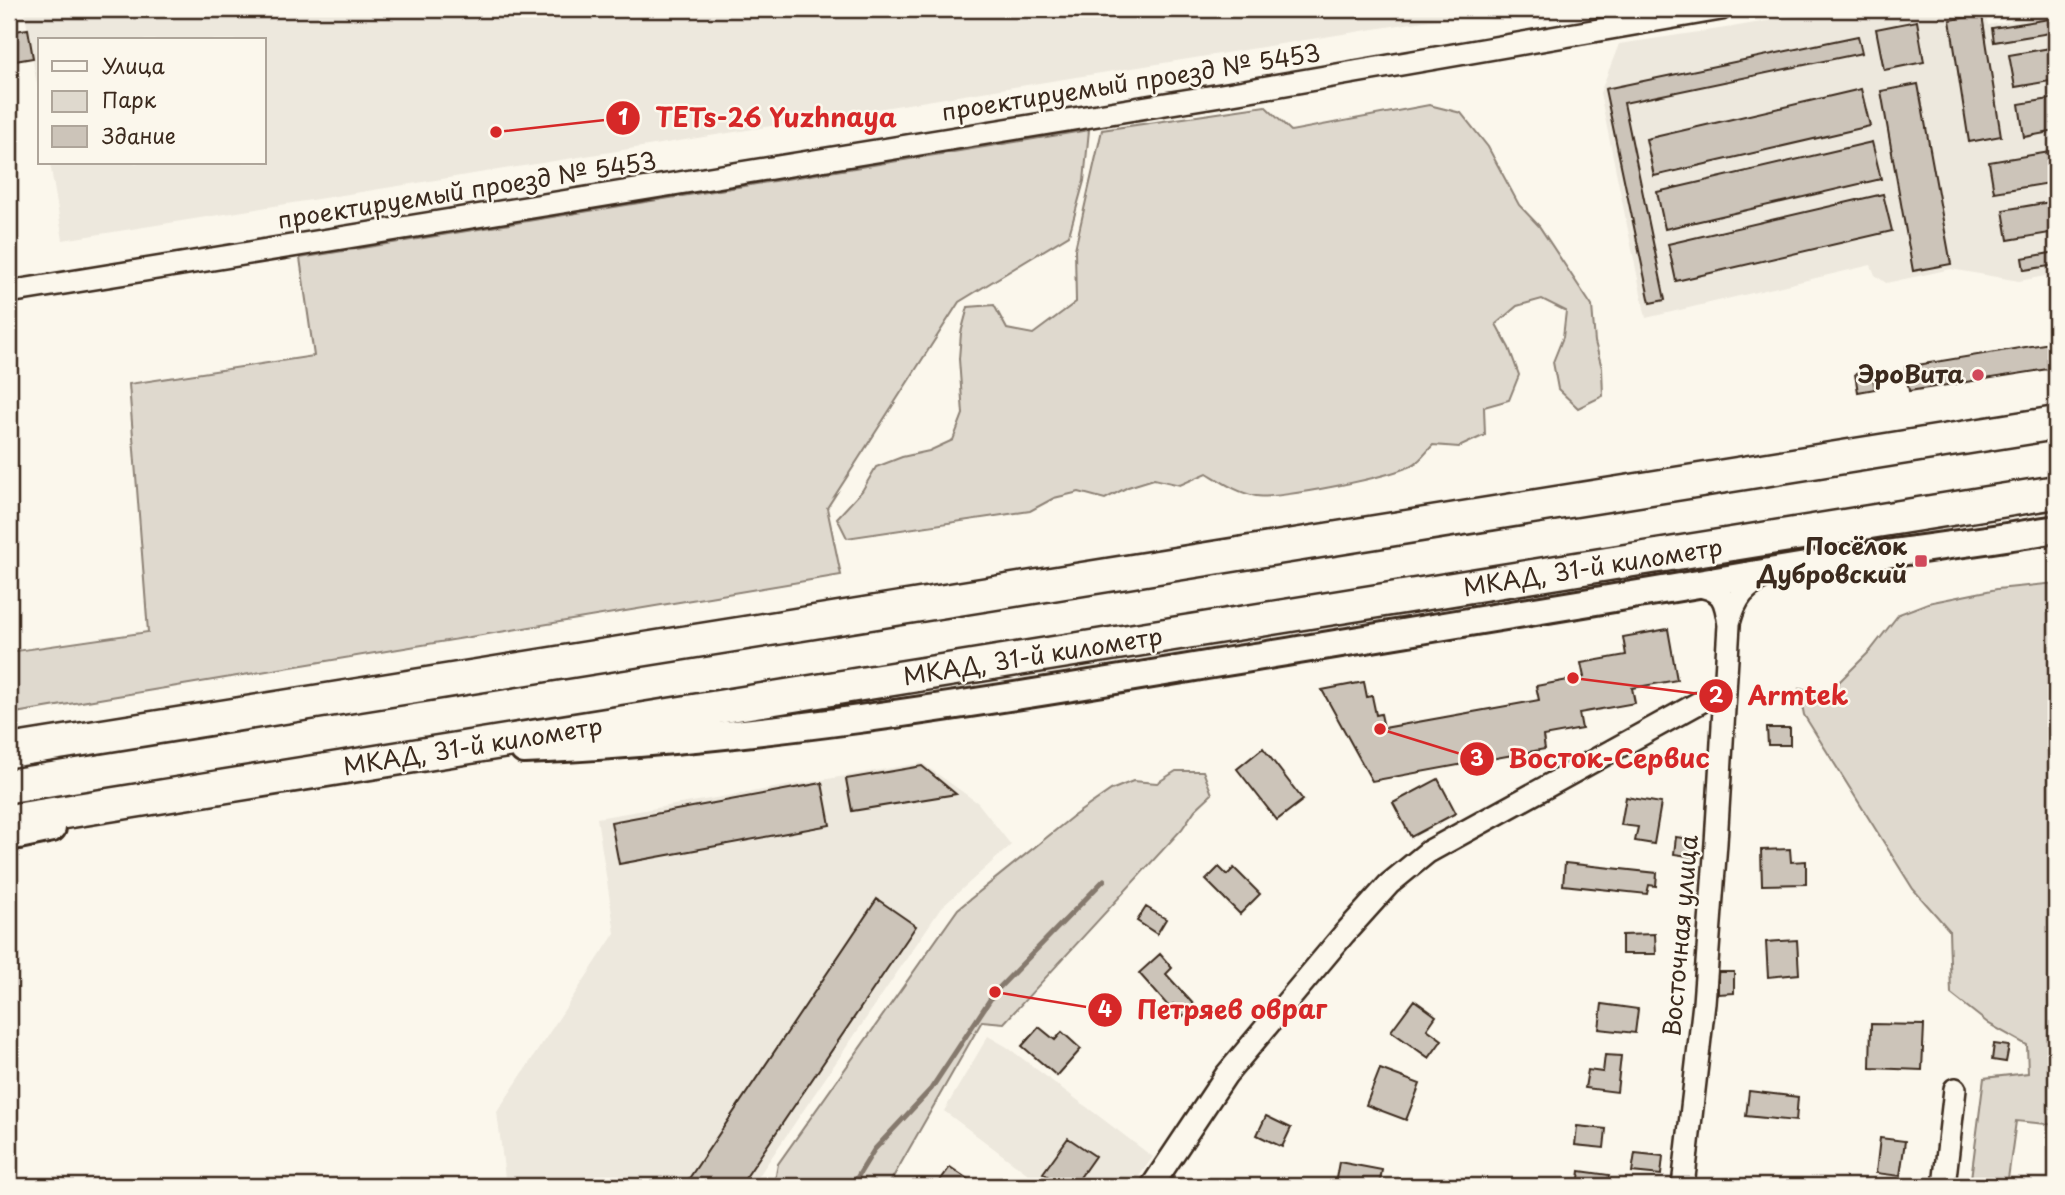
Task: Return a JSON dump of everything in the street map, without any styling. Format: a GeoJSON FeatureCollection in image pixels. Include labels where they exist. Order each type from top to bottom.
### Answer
{"type":"FeatureCollection","features":[{"type":"Feature","properties":{"kind":"highway"},"geometry":{"type":"LineString","coordinates":[[13,750],[2056,423]]}},
{"type":"Feature","properties":{"kind":"highway","name":"МКАД, 31-й километр"},"geometry":{"type":"LineString","coordinates":[[9,821],[2056,492]]}},
{"type":"Feature","properties":{"kind":"main road"},"geometry":{"type":"LineString","coordinates":[[425,754],[605,746],[892,716],[1779,570],[2056,529]]}},
{"type":"Feature","properties":{"kind":"main road"},"geometry":{"type":"LineString","coordinates":[[9,837],[306,773]]}},
{"type":"Feature","properties":{"kind":"street","name":"проектируемый проезд № 5453"},"geometry":{"type":"LineString","coordinates":[[9,292],[1216,96],[1721,9]]}},
{"type":"Feature","properties":{"kind":"street"},"geometry":{"type":"LineString","coordinates":[[1999,539],[2056,534]]}},
{"type":"Feature","properties":{"kind":"street"},"geometry":{"type":"LineString","coordinates":[[1728,625],[1735,603],[1743,592],[1779,570]]}},
{"type":"Feature","properties":{"kind":"street"},"geometry":{"type":"LineString","coordinates":[[1693,585],[1711,588],[1721,594],[1726,604],[1728,625]]}},
{"type":"Feature","properties":{"kind":"street","name":"Восточная улица"},"geometry":{"type":"LineString","coordinates":[[1683,1186],[1704,1003],[1728,625]]}},
{"type":"Feature","properties":{"kind":"street"},"geometry":{"type":"LineString","coordinates":[[1152,1186],[1226,1075],[1389,884],[1428,852],[1724,689]]}},
{"type":"Feature","properties":{"kind":"street"},"geometry":{"type":"LineString","coordinates":[[1944,1186],[1955,1089]]}},
{"type":"Feature","properties":{"kind":"shaded area"},"geometry":{"type":"Polygon","coordinates":[[[24,9],[1499,9],[63,240],[50,164],[266,164],[266,38],[38,38],[38,90],[24,9]]]}},
{"type":"Feature","properties":{"kind":"shaded area"},"geometry":{"type":"Polygon","coordinates":[[[1835,9],[1922,9],[1952,14],[1985,10],[1988,25],[2056,14],[2056,274],[2019,281],[1951,269],[1886,283],[1875,275],[1871,265],[1646,318],[1600,93],[1619,44],[1835,9]]]}},
{"type":"Feature","properties":{"kind":"shaded area"},"geometry":{"type":"Polygon","coordinates":[[[922,763],[978,803],[1011,845],[941,908],[752,1186],[506,1186],[497,1112],[615,933],[597,818],[922,763]]]}},
{"type":"Feature","properties":{"kind":"shaded area"},"geometry":{"type":"Polygon","coordinates":[[[988,1036],[1007,1047],[1153,1157],[1132,1186],[1044,1186],[944,1111],[988,1036]]]}},
{"type":"Feature","properties":{"kind":"green space"},"geometry":{"type":"Polygon","coordinates":[[[1429,105],[1461,113],[1488,147],[1519,205],[1539,226],[1592,306],[1595,342],[1602,368],[1603,396],[1578,408],[1558,389],[1553,362],[1563,337],[1566,311],[1542,299],[1517,306],[1496,324],[1519,375],[1509,400],[1484,407],[1485,435],[1459,447],[1433,445],[1417,462],[1403,469],[1336,486],[1268,496],[1243,492],[1207,473],[1180,485],[1154,479],[1128,487],[1105,499],[1079,492],[1054,498],[1030,511],[847,538],[837,518],[862,491],[876,467],[929,451],[953,440],[963,414],[959,359],[961,333],[968,307],[994,305],[1007,329],[1033,334],[1076,302],[1075,249],[1102,130],[1265,106],[1291,131],[1429,105]]]}},
{"type":"Feature","properties":{"kind":"green space"},"geometry":{"type":"Polygon","coordinates":[[[1089,130],[1084,181],[1069,235],[959,302],[827,508],[841,575],[9,714],[9,652],[148,632],[129,384],[314,356],[300,258],[1089,130]]]}},
{"type":"Feature","properties":{"kind":"green space"},"geometry":{"type":"Polygon","coordinates":[[[2056,583],[2056,1125],[2016,1121],[2007,1186],[1970,1186],[1984,1078],[2028,1073],[2027,1045],[1989,1024],[1951,994],[1949,930],[1913,889],[1804,715],[1799,689],[1829,692],[1870,651],[1899,614],[1928,603],[1997,589],[2056,583]]]}},
{"type":"Feature","properties":{"kind":"green space"},"geometry":{"type":"Polygon","coordinates":[[[1176,771],[1203,771],[1212,794],[1004,1023],[982,1021],[888,1186],[774,1186],[778,1164],[958,909],[1072,817],[1111,790],[1133,781],[1157,783],[1176,771]]]}},
{"type":"Feature","properties":{"kind":"building"},"geometry":{"type":"Polygon","coordinates":[[[1982,15],[2001,136],[1969,142],[1950,20],[1982,15]]]}},
{"type":"Feature","properties":{"kind":"building"},"geometry":{"type":"Polygon","coordinates":[[[2056,18],[2056,32],[1994,42],[1992,28],[2056,18]]]}},
{"type":"Feature","properties":{"kind":"building"},"geometry":{"type":"Polygon","coordinates":[[[1917,21],[1924,62],[1884,70],[1876,29],[1917,21]]]}},
{"type":"Feature","properties":{"kind":"building"},"geometry":{"type":"Polygon","coordinates":[[[28,29],[33,58],[15,61],[9,32],[28,29]]]}},
{"type":"Feature","properties":{"kind":"building"},"geometry":{"type":"Polygon","coordinates":[[[1858,36],[1862,53],[1624,103],[1665,300],[1650,303],[1605,89],[1858,36]]]}},
{"type":"Feature","properties":{"kind":"building"},"geometry":{"type":"Polygon","coordinates":[[[2056,47],[2056,80],[2015,87],[2009,55],[2056,47]]]}},
{"type":"Feature","properties":{"kind":"building"},"geometry":{"type":"Polygon","coordinates":[[[1918,84],[1951,264],[1913,271],[1881,91],[1918,84]]]}},
{"type":"Feature","properties":{"kind":"building"},"geometry":{"type":"Polygon","coordinates":[[[1861,89],[1870,126],[1654,176],[1646,139],[1861,89]]]}},
{"type":"Feature","properties":{"kind":"building"},"geometry":{"type":"Polygon","coordinates":[[[2056,98],[2056,131],[2024,137],[2019,104],[2056,98]]]}},
{"type":"Feature","properties":{"kind":"building"},"geometry":{"type":"Polygon","coordinates":[[[1872,142],[1881,179],[1665,229],[1657,192],[1872,142]]]}},
{"type":"Feature","properties":{"kind":"building"},"geometry":{"type":"Polygon","coordinates":[[[2056,151],[2056,182],[1994,192],[1989,162],[2056,151]]]}},
{"type":"Feature","properties":{"kind":"building"},"geometry":{"type":"Polygon","coordinates":[[[1883,194],[1892,231],[1676,281],[1668,244],[1883,194]]]}},
{"type":"Feature","properties":{"kind":"building"},"geometry":{"type":"Polygon","coordinates":[[[2056,201],[2056,232],[2008,240],[2003,210],[2056,201]]]}},
{"type":"Feature","properties":{"kind":"building"},"geometry":{"type":"Polygon","coordinates":[[[2056,252],[2056,265],[2024,270],[2022,258],[2056,252]]]}},
{"type":"Feature","properties":{"kind":"building"},"geometry":{"type":"Polygon","coordinates":[[[2050,343],[2056,349],[2054,368],[1909,391],[1905,367],[2050,343]]]}},
{"type":"Feature","properties":{"kind":"building"},"geometry":{"type":"Polygon","coordinates":[[[1872,371],[1875,389],[1858,392],[1855,374],[1872,371]]]}},
{"type":"Feature","properties":{"kind":"building"},"geometry":{"type":"Polygon","coordinates":[[[1668,629],[1677,680],[1632,688],[1635,703],[1579,713],[1582,729],[1543,736],[1545,749],[1372,781],[1322,690],[1364,682],[1367,697],[1372,696],[1376,715],[1381,714],[1384,728],[1539,700],[1536,686],[1584,677],[1581,663],[1626,655],[1623,637],[1668,629]]]}},
{"type":"Feature","properties":{"kind":"building"},"geometry":{"type":"Polygon","coordinates":[[[1767,728],[1790,728],[1790,745],[1768,745],[1767,728]]]}},
{"type":"Feature","properties":{"kind":"building"},"geometry":{"type":"Polygon","coordinates":[[[1263,748],[1303,800],[1277,820],[1237,769],[1263,748]]]}},
{"type":"Feature","properties":{"kind":"building"},"geometry":{"type":"Polygon","coordinates":[[[922,766],[956,794],[852,811],[846,779],[922,766]]]}},
{"type":"Feature","properties":{"kind":"building"},"geometry":{"type":"Polygon","coordinates":[[[1438,779],[1456,813],[1411,837],[1393,803],[1438,779]]]}},
{"type":"Feature","properties":{"kind":"building"},"geometry":{"type":"Polygon","coordinates":[[[822,783],[830,825],[619,864],[611,822],[822,783]]]}},
{"type":"Feature","properties":{"kind":"building"},"geometry":{"type":"Polygon","coordinates":[[[1626,797],[1661,803],[1654,844],[1635,841],[1638,827],[1621,825],[1626,797]]]}},
{"type":"Feature","properties":{"kind":"building"},"geometry":{"type":"Polygon","coordinates":[[[1676,837],[1697,840],[1695,857],[1674,854],[1676,837]]]}},
{"type":"Feature","properties":{"kind":"building"},"geometry":{"type":"Polygon","coordinates":[[[1790,849],[1791,862],[1806,861],[1806,884],[1762,885],[1761,850],[1790,849]]]}},
{"type":"Feature","properties":{"kind":"building"},"geometry":{"type":"Polygon","coordinates":[[[1565,863],[1657,873],[1656,886],[1649,885],[1647,894],[1563,885],[1565,863]]]}},
{"type":"Feature","properties":{"kind":"building"},"geometry":{"type":"Polygon","coordinates":[[[1219,867],[1227,875],[1234,868],[1260,894],[1240,914],[1206,880],[1219,867]]]}},
{"type":"Feature","properties":{"kind":"building"},"geometry":{"type":"Polygon","coordinates":[[[877,899],[916,926],[740,1186],[684,1186],[877,899]]]}},
{"type":"Feature","properties":{"kind":"building"},"geometry":{"type":"Polygon","coordinates":[[[1146,907],[1166,919],[1157,934],[1137,921],[1146,907]]]}},
{"type":"Feature","properties":{"kind":"building"},"geometry":{"type":"Polygon","coordinates":[[[1655,934],[1656,954],[1622,954],[1622,935],[1655,934]]]}},
{"type":"Feature","properties":{"kind":"building"},"geometry":{"type":"Polygon","coordinates":[[[1797,940],[1799,974],[1768,977],[1766,942],[1797,940]]]}},
{"type":"Feature","properties":{"kind":"building"},"geometry":{"type":"Polygon","coordinates":[[[1160,954],[1172,968],[1166,974],[1195,1006],[1184,1016],[1173,1004],[1169,1007],[1139,973],[1160,954]]]}},
{"type":"Feature","properties":{"kind":"building"},"geometry":{"type":"Polygon","coordinates":[[[1718,972],[1734,972],[1734,993],[1718,994],[1718,972]]]}},
{"type":"Feature","properties":{"kind":"building"},"geometry":{"type":"Polygon","coordinates":[[[1414,1000],[1436,1016],[1427,1029],[1442,1040],[1429,1058],[1391,1031],[1414,1000]]]}},
{"type":"Feature","properties":{"kind":"building"},"geometry":{"type":"Polygon","coordinates":[[[1602,1004],[1638,1009],[1635,1033],[1599,1029],[1602,1004]]]}},
{"type":"Feature","properties":{"kind":"building"},"geometry":{"type":"Polygon","coordinates":[[[1871,1024],[1924,1025],[1922,1070],[1870,1068],[1871,1024]]]}},
{"type":"Feature","properties":{"kind":"building"},"geometry":{"type":"Polygon","coordinates":[[[1039,1027],[1055,1040],[1062,1032],[1081,1049],[1057,1076],[1022,1046],[1039,1027]]]}},
{"type":"Feature","properties":{"kind":"building"},"geometry":{"type":"Polygon","coordinates":[[[1994,1044],[2009,1046],[2006,1062],[1992,1060],[1994,1044]]]}},
{"type":"Feature","properties":{"kind":"building"},"geometry":{"type":"Polygon","coordinates":[[[1605,1055],[1621,1056],[1617,1092],[1585,1088],[1588,1070],[1603,1072],[1605,1055]]]}},
{"type":"Feature","properties":{"kind":"building"},"geometry":{"type":"Polygon","coordinates":[[[1380,1069],[1420,1084],[1406,1120],[1366,1105],[1380,1069]]]}},
{"type":"Feature","properties":{"kind":"building"},"geometry":{"type":"Polygon","coordinates":[[[1749,1091],[1798,1097],[1796,1121],[1746,1116],[1749,1091]]]}},
{"type":"Feature","properties":{"kind":"building"},"geometry":{"type":"Polygon","coordinates":[[[1266,1116],[1291,1128],[1282,1147],[1257,1135],[1266,1116]]]}},
{"type":"Feature","properties":{"kind":"building"},"geometry":{"type":"Polygon","coordinates":[[[1577,1126],[1606,1129],[1604,1148],[1575,1145],[1577,1126]]]}},
{"type":"Feature","properties":{"kind":"building"},"geometry":{"type":"Polygon","coordinates":[[[1068,1138],[1095,1156],[1074,1186],[1062,1186],[1043,1173],[1068,1138]]]}},
{"type":"Feature","properties":{"kind":"building"},"geometry":{"type":"Polygon","coordinates":[[[1880,1138],[1905,1141],[1900,1176],[1876,1173],[1880,1138]]]}},
{"type":"Feature","properties":{"kind":"building"},"geometry":{"type":"Polygon","coordinates":[[[1635,1153],[1663,1156],[1661,1175],[1632,1172],[1635,1153]]]}},
{"type":"Feature","properties":{"kind":"building"},"geometry":{"type":"Polygon","coordinates":[[[1339,1162],[1382,1170],[1379,1186],[1335,1184],[1339,1162]]]}},
{"type":"Feature","properties":{"kind":"building"},"geometry":{"type":"Polygon","coordinates":[[[950,1167],[978,1186],[936,1186],[950,1167]]]}},
{"type":"Feature","properties":{"kind":"building"},"geometry":{"type":"Polygon","coordinates":[[[1580,1171],[1609,1175],[1607,1186],[1578,1186],[1580,1171]]]}},
{"type":"Feature","properties":{"kind":"waterway"},"geometry":{"type":"LineString","coordinates":[[852,1186],[874,1150],[931,1089],[995,992],[1104,880]]}},
{"type":"Feature","properties":{"kind":"place","name":"TETs-26 Yuzhnaya"},"geometry":{"type":"Point","coordinates":[496,132]}},
{"type":"Feature","properties":{"kind":"place","name":"ЭроВита"},"geometry":{"type":"Point","coordinates":[1978,375]}},
{"type":"Feature","properties":{"kind":"place","name":"Посёлок Дубровский"},"geometry":{"type":"Point","coordinates":[1921,561]}},
{"type":"Feature","properties":{"kind":"place","name":"Armtek"},"geometry":{"type":"Point","coordinates":[1573,678]}},
{"type":"Feature","properties":{"kind":"place","name":"Восток-Сервис"},"geometry":{"type":"Point","coordinates":[1380,729]}},
{"type":"Feature","properties":{"kind":"place","name":"Петряев овраг"},"geometry":{"type":"Point","coordinates":[995,992]}}]}
